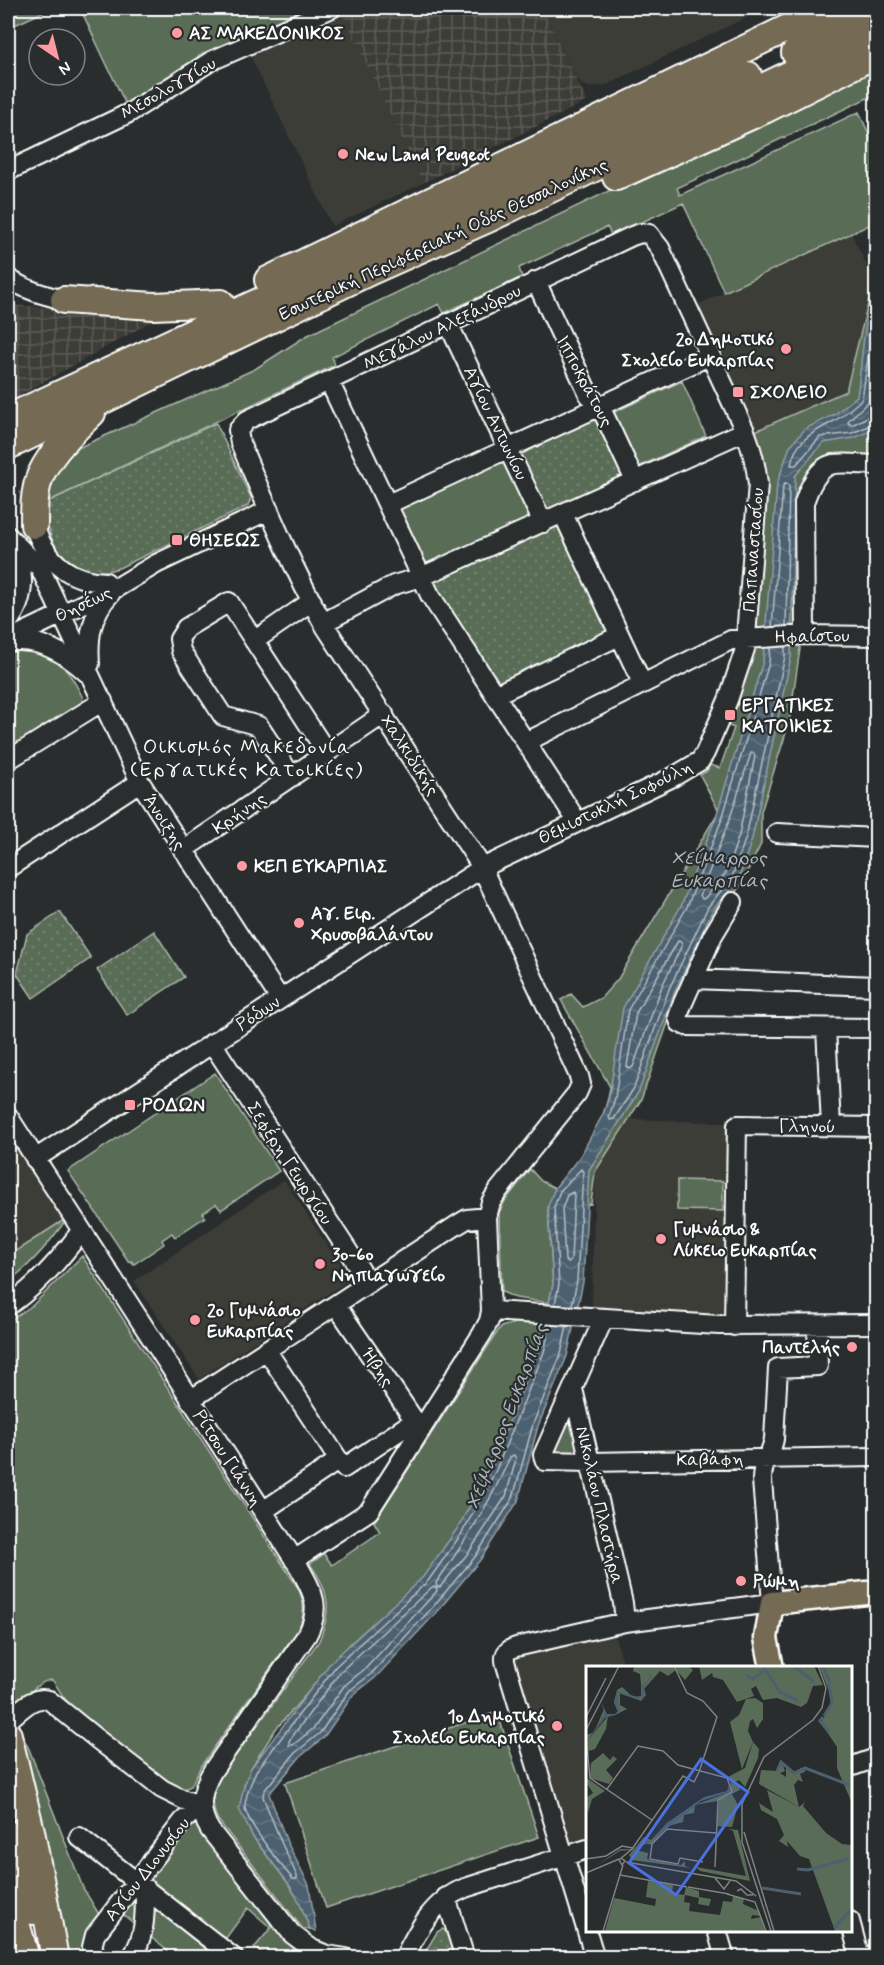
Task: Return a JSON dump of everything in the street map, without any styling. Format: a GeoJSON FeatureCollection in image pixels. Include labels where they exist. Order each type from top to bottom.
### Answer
{"type":"FeatureCollection","features":[{"type":"Feature","properties":{"kind":"highway"},"geometry":{"type":"LineString","coordinates":[[86,382],[128,348],[410,209],[829,8]]}},
{"type":"Feature","properties":{"kind":"highway","name":"Εσωτερική Περιφερειακή Οδός Θεσσαλονίκης"},"geometry":{"type":"LineString","coordinates":[[8,418],[756,71],[876,9]]}},
{"type":"Feature","properties":{"kind":"highway","name":"Εσωτερική Περιφερειακή Οδός Θεσσαλονίκης"},"geometry":{"type":"LineString","coordinates":[[8,446],[371,271],[522,203],[876,31]]}},
{"type":"Feature","properties":{"kind":"highway"},"geometry":{"type":"LineString","coordinates":[[371,271],[446,254],[461,248],[748,118],[876,54]]}},
{"type":"Feature","properties":{"kind":"highway"},"geometry":{"type":"LineString","coordinates":[[64,300],[154,306],[221,303]]}},
{"type":"Feature","properties":{"kind":"highway"},"geometry":{"type":"LineString","coordinates":[[34,525],[36,494],[45,468],[76,428],[105,400]]}},
{"type":"Feature","properties":{"kind":"highway"},"geometry":{"type":"LineString","coordinates":[[10,1726],[55,1958]]}},
{"type":"Feature","properties":{"kind":"highway"},"geometry":{"type":"LineString","coordinates":[[8,1834],[46,1958]]}},
{"type":"Feature","properties":{"kind":"highway"},"geometry":{"type":"LineString","coordinates":[[8,1895],[26,1958]]}},
{"type":"Feature","properties":{"kind":"main road"},"geometry":{"type":"LineString","coordinates":[[772,1666],[766,1638],[772,1603],[876,1592]]}},
{"type":"Feature","properties":{"kind":"street","name":"Μεσολογγίου"},"geometry":{"type":"LineString","coordinates":[[8,171],[129,113],[212,61],[332,8]]}},
{"type":"Feature","properties":{"kind":"street","name":"Μεσολογγίου"},"geometry":{"type":"LineString","coordinates":[[8,180],[38,156]]}},
{"type":"Feature","properties":{"kind":"street","name":"Μεγάλου Αλεξάνδρου"},"geometry":{"type":"LineString","coordinates":[[238,428],[247,420],[536,281],[632,236],[641,233],[649,234]]}},
{"type":"Feature","properties":{"kind":"street","name":"Παπαναστασίου"},"geometry":{"type":"LineString","coordinates":[[649,234],[660,248],[753,450],[758,484],[747,638]]}},
{"type":"Feature","properties":{"kind":"street"},"geometry":{"type":"LineString","coordinates":[[8,278],[26,288],[64,300]]}},
{"type":"Feature","properties":{"kind":"street","name":"Ιπποκράτους"},"geometry":{"type":"LineString","coordinates":[[536,281],[589,395],[600,406],[635,481]]}},
{"type":"Feature","properties":{"kind":"street","name":"Αγίου Αντωνίου"},"geometry":{"type":"LineString","coordinates":[[448,323],[543,523]]}},
{"type":"Feature","properties":{"kind":"street"},"geometry":{"type":"LineString","coordinates":[[388,504],[711,355]]}},
{"type":"Feature","properties":{"kind":"street"},"geometry":{"type":"LineString","coordinates":[[329,381],[433,600],[577,821]]}},
{"type":"Feature","properties":{"kind":"street","name":"Χαλκιδικής"},"geometry":{"type":"LineString","coordinates":[[238,428],[240,443],[268,510],[312,602],[323,623],[482,868],[581,1084],[577,1093],[498,1191],[491,1202],[487,1217]]}},
{"type":"Feature","properties":{"kind":"street"},"geometry":{"type":"LineString","coordinates":[[323,623],[394,585],[421,577],[746,431]]}},
{"type":"Feature","properties":{"kind":"street"},"geometry":{"type":"LineString","coordinates":[[803,635],[804,503],[808,490],[821,471],[832,464],[876,465]]}},
{"type":"Feature","properties":{"kind":"street","name":"Θησέως"},"geometry":{"type":"LineString","coordinates":[[8,641],[59,610],[268,510]]}},
{"type":"Feature","properties":{"kind":"street"},"geometry":{"type":"LineString","coordinates":[[563,514],[642,683]]}},
{"type":"Feature","properties":{"kind":"street"},"geometry":{"type":"LineString","coordinates":[[34,525],[44,549],[60,567],[82,578],[111,585],[91,628],[89,648],[92,678]]}},
{"type":"Feature","properties":{"kind":"street","name":"Άνοιξης"},"geometry":{"type":"LineString","coordinates":[[34,525],[39,568],[140,782],[280,999]]}},
{"type":"Feature","properties":{"kind":"street"},"geometry":{"type":"LineString","coordinates":[[8,537],[17,553],[22,580],[20,598],[8,622]]}},
{"type":"Feature","properties":{"kind":"street","name":"Άνοιξης"},"geometry":{"type":"LineString","coordinates":[[8,537],[39,568]]}},
{"type":"Feature","properties":{"kind":"street"},"geometry":{"type":"LineString","coordinates":[[292,777],[259,726],[224,716],[183,655],[179,642],[181,633],[186,628],[229,602],[327,753]]}},
{"type":"Feature","properties":{"kind":"street"},"geometry":{"type":"LineString","coordinates":[[254,640],[312,602]]}},
{"type":"Feature","properties":{"kind":"street","name":"Θησέως"},"geometry":{"type":"LineString","coordinates":[[8,627],[59,610]]}},
{"type":"Feature","properties":{"kind":"street","name":"Ηφαίστου"},"geometry":{"type":"LineString","coordinates":[[747,638],[803,635],[876,636]]}},
{"type":"Feature","properties":{"kind":"street"},"geometry":{"type":"LineString","coordinates":[[495,695],[619,636]]}},
{"type":"Feature","properties":{"kind":"street"},"geometry":{"type":"LineString","coordinates":[[526,742],[722,644],[735,639],[747,638]]}},
{"type":"Feature","properties":{"kind":"street","name":"Θεμιστοκλή Σοφούλη"},"geometry":{"type":"LineString","coordinates":[[482,868],[673,777],[700,761],[728,700],[747,638]]}},
{"type":"Feature","properties":{"kind":"street"},"geometry":{"type":"LineString","coordinates":[[8,641],[22,641],[50,648],[71,659],[92,678]]}},
{"type":"Feature","properties":{"kind":"street"},"geometry":{"type":"LineString","coordinates":[[8,760],[103,700]]}},
{"type":"Feature","properties":{"kind":"street","name":"Κρήνης"},"geometry":{"type":"LineString","coordinates":[[183,850],[384,714]]}},
{"type":"Feature","properties":{"kind":"street"},"geometry":{"type":"LineString","coordinates":[[8,868],[140,782]]}},
{"type":"Feature","properties":{"kind":"street"},"geometry":{"type":"LineString","coordinates":[[777,833],[876,838]]}},
{"type":"Feature","properties":{"kind":"street","name":"Ρόδων"},"geometry":{"type":"LineString","coordinates":[[35,1159],[482,868]]}},
{"type":"Feature","properties":{"kind":"street"},"geometry":{"type":"LineString","coordinates":[[733,902],[713,935],[693,979],[678,1021],[683,1025],[876,1028]]}},
{"type":"Feature","properties":{"kind":"street"},"geometry":{"type":"LineString","coordinates":[[693,979],[876,986]]}},
{"type":"Feature","properties":{"kind":"street"},"geometry":{"type":"LineString","coordinates":[[826,1028],[831,1126]]}},
{"type":"Feature","properties":{"kind":"street","name":"Σεφέρη Γεωργίου"},"geometry":{"type":"LineString","coordinates":[[212,1043],[369,1283]]}},
{"type":"Feature","properties":{"kind":"street","name":"Ρίτσου Γιάννη"},"geometry":{"type":"LineString","coordinates":[[8,1116],[263,1511],[313,1593],[315,1607],[312,1624],[296,1652],[213,1770],[204,1786],[201,1805]]}},
{"type":"Feature","properties":{"kind":"street","name":"Γληνού"},"geometry":{"type":"LineString","coordinates":[[734,1326],[737,1125],[876,1127]]}},
{"type":"Feature","properties":{"kind":"street"},"geometry":{"type":"LineString","coordinates":[[190,1400],[462,1221],[487,1217],[491,1311],[485,1329],[418,1426],[369,1511],[294,1560]]}},
{"type":"Feature","properties":{"kind":"street"},"geometry":{"type":"LineString","coordinates":[[8,1306],[39,1281],[81,1231]]}},
{"type":"Feature","properties":{"kind":"street","name":"Ήβης"},"geometry":{"type":"LineString","coordinates":[[336,1305],[418,1426]]}},
{"type":"Feature","properties":{"kind":"street"},"geometry":{"type":"LineString","coordinates":[[491,1311],[734,1326],[876,1324]]}},
{"type":"Feature","properties":{"kind":"street"},"geometry":{"type":"LineString","coordinates":[[573,1389],[604,1318]]}},
{"type":"Feature","properties":{"kind":"street"},"geometry":{"type":"LineString","coordinates":[[586,1928],[504,1658],[508,1650],[516,1647],[625,1622],[772,1603],[762,1480],[763,1464],[774,1439],[778,1368],[818,1366],[817,1325]]}},
{"type":"Feature","properties":{"kind":"street"},"geometry":{"type":"LineString","coordinates":[[267,1351],[344,1468],[418,1426]]}},
{"type":"Feature","properties":{"kind":"street","name":"Καβάφη"},"geometry":{"type":"LineString","coordinates":[[573,1389],[543,1455],[543,1460],[550,1463],[768,1457],[876,1457]]}},
{"type":"Feature","properties":{"kind":"street","name":"Νικολάου Πλαστήρα"},"geometry":{"type":"LineString","coordinates":[[573,1389],[623,1603],[625,1622]]}},
{"type":"Feature","properties":{"kind":"street"},"geometry":{"type":"LineString","coordinates":[[263,1511],[339,1460]]}},
{"type":"Feature","properties":{"kind":"street"},"geometry":{"type":"LineString","coordinates":[[10,1726],[34,1700],[41,1698],[49,1700],[162,1789],[184,1800],[201,1805],[210,1830],[288,1929],[312,1949],[327,1955],[346,1958]]}},
{"type":"Feature","properties":{"kind":"street"},"geometry":{"type":"LineString","coordinates":[[851,1766],[876,1758]]}},
{"type":"Feature","properties":{"kind":"street","name":"Αγίου Διονυσίου"},"geometry":{"type":"LineString","coordinates":[[98,1958],[92,1947],[95,1935],[141,1885],[183,1821],[201,1805]]}},
{"type":"Feature","properties":{"kind":"street"},"geometry":{"type":"LineString","coordinates":[[79,1837],[234,1958]]}},
{"type":"Feature","properties":{"kind":"street"},"geometry":{"type":"LineString","coordinates":[[404,1958],[424,1922],[446,1897],[465,1888],[586,1849]]}},
{"type":"Feature","properties":{"kind":"street"},"geometry":{"type":"LineString","coordinates":[[131,1958],[144,1928],[141,1885]]}},
{"type":"Feature","properties":{"kind":"street"},"geometry":{"type":"LineString","coordinates":[[446,1897],[465,1958]]}},
{"type":"Feature","properties":{"kind":"street"},"geometry":{"type":"LineString","coordinates":[[851,1927],[862,1958],[876,1954]]}},
{"type":"Feature","properties":{"kind":"street"},"geometry":{"type":"LineString","coordinates":[[587,1932],[595,1958]]}},
{"type":"Feature","properties":{"kind":"street"},"geometry":{"type":"LineString","coordinates":[[718,1932],[725,1958]]}},
{"type":"Feature","properties":{"kind":"shaded area"},"geometry":{"type":"Polygon","coordinates":[[[354,8],[542,8],[587,101],[423,183],[342,13],[354,8]]]}},
{"type":"Feature","properties":{"kind":"shaded area"},"geometry":{"type":"Polygon","coordinates":[[[542,8],[766,8],[606,85],[590,87],[583,85],[576,77],[542,8]]]}},
{"type":"Feature","properties":{"kind":"shaded area"},"geometry":{"type":"Polygon","coordinates":[[[342,13],[423,183],[332,226],[250,55],[342,13]]]}},
{"type":"Feature","properties":{"kind":"shaded area","name":"2ο Δημοτικό Σχολείο Ευκαρπίας"},"geometry":{"type":"Polygon","coordinates":[[[851,233],[874,281],[846,391],[753,432],[695,306],[851,233]]]}},
{"type":"Feature","properties":{"kind":"shaded area"},"geometry":{"type":"Polygon","coordinates":[[[8,305],[163,315],[8,402],[8,305]]]}},
{"type":"Feature","properties":{"kind":"shaded area","name":"Γυμνάσιο & Λύκειο Ευκαρπίας"},"geometry":{"type":"Polygon","coordinates":[[[629,1119],[733,1123],[725,1316],[592,1306],[595,1172],[629,1119]]]}},
{"type":"Feature","properties":{"kind":"shaded area"},"geometry":{"type":"Polygon","coordinates":[[[8,1135],[64,1221],[8,1257],[8,1135]]]}},
{"type":"Feature","properties":{"kind":"shaded area"},"geometry":{"type":"Polygon","coordinates":[[[284,1180],[350,1279],[199,1379],[134,1281],[284,1180]]]}},
{"type":"Feature","properties":{"kind":"shaded area"},"geometry":{"type":"Polygon","coordinates":[[[614,1634],[624,1666],[586,1666],[586,1837],[569,1842],[513,1656],[614,1634]]]}},
{"type":"Feature","properties":{"kind":"green space"},"geometry":{"type":"Polygon","coordinates":[[[8,8],[52,8],[8,28],[8,8]]]}},
{"type":"Feature","properties":{"kind":"green space","name":"ΑΣ ΜΑΚΕΔΟΝΙΚΟΣ"},"geometry":{"type":"Polygon","coordinates":[[[80,8],[319,8],[126,105],[80,8]]]}},
{"type":"Feature","properties":{"kind":"green space"},"geometry":{"type":"Polygon","coordinates":[[[876,63],[876,94],[677,188],[680,195],[859,112],[876,150],[876,222],[724,292],[683,203],[612,236],[607,227],[519,268],[522,277],[444,313],[439,304],[332,357],[335,365],[45,503],[55,470],[65,458],[80,447],[255,369],[306,336],[876,63]]]}},
{"type":"Feature","properties":{"kind":"green space"},"geometry":{"type":"Polygon","coordinates":[[[876,272],[876,458],[830,458],[797,517],[800,649],[789,723],[761,812],[761,844],[740,886],[717,917],[684,977],[641,1100],[595,1172],[591,1204],[548,1209],[553,1285],[549,1303],[516,1298],[502,1292],[499,1213],[505,1201],[530,1169],[541,1181],[555,1188],[590,1141],[603,1115],[610,1087],[561,1000],[571,994],[583,1007],[601,998],[618,979],[719,811],[700,775],[707,771],[710,765],[720,768],[734,728],[724,724],[749,657],[753,432],[846,391],[876,272]]]}},
{"type":"Feature","properties":{"kind":"green space"},"geometry":{"type":"Polygon","coordinates":[[[682,381],[706,436],[636,468],[612,413],[682,381]]]}},
{"type":"Feature","properties":{"kind":"green space"},"geometry":{"type":"Polygon","coordinates":[[[596,411],[628,478],[545,516],[514,450],[596,411]]]}},
{"type":"Feature","properties":{"kind":"green space"},"geometry":{"type":"Polygon","coordinates":[[[216,423],[251,498],[248,506],[119,568],[102,571],[87,570],[75,566],[64,558],[50,534],[45,503],[216,423]]]}},
{"type":"Feature","properties":{"kind":"green space"},"geometry":{"type":"Polygon","coordinates":[[[502,456],[533,522],[426,572],[395,507],[502,456]]]}},
{"type":"Feature","properties":{"kind":"green space"},"geometry":{"type":"Polygon","coordinates":[[[563,514],[619,636],[495,695],[421,577],[563,514]]]}},
{"type":"Feature","properties":{"kind":"green space"},"geometry":{"type":"Polygon","coordinates":[[[8,652],[40,654],[58,662],[71,676],[83,698],[80,707],[8,751],[8,652]]]}},
{"type":"Feature","properties":{"kind":"green space"},"geometry":{"type":"Polygon","coordinates":[[[60,912],[91,958],[33,998],[17,974],[27,934],[60,912]]]}},
{"type":"Feature","properties":{"kind":"green space"},"geometry":{"type":"Polygon","coordinates":[[[154,931],[184,977],[127,1015],[97,970],[154,931]]]}},
{"type":"Feature","properties":{"kind":"green space"},"geometry":{"type":"Polygon","coordinates":[[[215,1073],[279,1171],[221,1210],[216,1204],[203,1213],[205,1217],[175,1237],[172,1233],[162,1240],[164,1244],[134,1264],[129,1262],[68,1171],[215,1073]]]}},
{"type":"Feature","properties":{"kind":"green space"},"geometry":{"type":"Polygon","coordinates":[[[677,1180],[723,1181],[723,1211],[677,1210],[677,1180]]]}},
{"type":"Feature","properties":{"kind":"green space"},"geometry":{"type":"Polygon","coordinates":[[[67,1218],[40,1253],[8,1282],[8,1256],[67,1218]]]}},
{"type":"Feature","properties":{"kind":"green space"},"geometry":{"type":"Polygon","coordinates":[[[82,1256],[298,1588],[302,1600],[301,1623],[295,1634],[201,1766],[191,1786],[184,1789],[158,1776],[104,1735],[65,1699],[52,1680],[35,1688],[11,1713],[8,1703],[8,1322],[33,1305],[82,1256]]]}},
{"type":"Feature","properties":{"kind":"green space"},"geometry":{"type":"Polygon","coordinates":[[[518,1322],[562,1325],[475,1532],[351,1643],[275,1730],[251,1768],[244,1786],[244,1818],[253,1837],[299,1901],[310,1929],[303,1929],[218,1820],[213,1804],[216,1788],[220,1777],[319,1641],[326,1620],[327,1601],[322,1583],[310,1564],[324,1554],[332,1565],[380,1532],[374,1522],[498,1331],[501,1327],[518,1322]]]}},
{"type":"Feature","properties":{"kind":"green space"},"geometry":{"type":"Polygon","coordinates":[[[570,1416],[579,1453],[553,1452],[570,1416]]]}},
{"type":"Feature","properties":{"kind":"green space"},"geometry":{"type":"Polygon","coordinates":[[[497,1712],[539,1837],[326,1908],[285,1783],[497,1712]]]}},
{"type":"Feature","properties":{"kind":"green space"},"geometry":{"type":"Polygon","coordinates":[[[19,1728],[83,1888],[100,1916],[93,1936],[105,1957],[63,1957],[19,1728]]]}},
{"type":"Feature","properties":{"kind":"green space"},"geometry":{"type":"Polygon","coordinates":[[[197,1812],[285,1923],[330,1957],[269,1957],[254,1948],[271,1928],[248,1908],[212,1957],[175,1957],[115,1908],[197,1812]]]}},
{"type":"Feature","properties":{"kind":"green space"},"geometry":{"type":"Polygon","coordinates":[[[442,1929],[446,1931],[454,1957],[422,1957],[437,1932],[442,1929]]]}},
{"type":"Feature","properties":{"kind":"water","name":"Χείμαρρος Ευκαρπίας"},"geometry":{"type":"Polygon","coordinates":[[[876,288],[876,428],[854,438],[823,443],[795,476],[791,657],[752,839],[738,881],[713,909],[675,991],[639,1091],[589,1170],[583,1282],[567,1356],[538,1426],[518,1501],[480,1560],[436,1613],[375,1678],[353,1695],[324,1737],[300,1757],[269,1794],[287,1842],[309,1885],[316,1931],[310,1929],[299,1901],[253,1837],[239,1809],[244,1786],[251,1768],[331,1662],[423,1577],[457,1529],[491,1468],[538,1350],[553,1285],[548,1206],[555,1188],[581,1155],[604,1112],[609,1097],[623,1008],[682,904],[716,817],[763,661],[777,484],[790,446],[805,429],[835,414],[857,396],[865,327],[876,288]]]}},
{"type":"Feature","properties":{"kind":"place","name":"ΑΣ ΜΑΚΕΔΟΝΙΚΟΣ"},"geometry":{"type":"Point","coordinates":[177,33]}},
{"type":"Feature","properties":{"kind":"place","name":"New Land Peugeot"},"geometry":{"type":"Point","coordinates":[343,154]}},
{"type":"Feature","properties":{"kind":"place","name":"2ο Δημοτικό Σχολείο Ευκαρπίας"},"geometry":{"type":"Point","coordinates":[786,349]}},
{"type":"Feature","properties":{"kind":"place","name":"ΣΧΟΛΕΙΟ"},"geometry":{"type":"Point","coordinates":[738,392]}},
{"type":"Feature","properties":{"kind":"place","name":"ΘΗΣΕΩΣ"},"geometry":{"type":"Point","coordinates":[177,540]}},
{"type":"Feature","properties":{"kind":"place","name":"ΕΡΓΑΤΙΚΕΣ ΚΑΤΟΙΚΙΕΣ"},"geometry":{"type":"Point","coordinates":[730,715]}},
{"type":"Feature","properties":{"kind":"place","name":"ΚΕΠ ΕΥΚΑΡΠΙΑΣ"},"geometry":{"type":"Point","coordinates":[242,866]}},
{"type":"Feature","properties":{"kind":"place","name":"Αγ. Ειρ. Χρυσοβαλάντου"},"geometry":{"type":"Point","coordinates":[299,923]}},
{"type":"Feature","properties":{"kind":"place","name":"ΡΟΔΩΝ"},"geometry":{"type":"Point","coordinates":[130,1105]}},
{"type":"Feature","properties":{"kind":"place","name":"Γυμνάσιο & Λύκειο Ευκαρπίας"},"geometry":{"type":"Point","coordinates":[661,1239]}},
{"type":"Feature","properties":{"kind":"place","name":"3ο-6ο Νηπιαγωγείο"},"geometry":{"type":"Point","coordinates":[320,1264]}},
{"type":"Feature","properties":{"kind":"place","name":"2ο Γυμνάσιο Ευκαρπίας"},"geometry":{"type":"Point","coordinates":[195,1320]}},
{"type":"Feature","properties":{"kind":"place","name":"Παντελής"},"geometry":{"type":"Point","coordinates":[852,1347]}},
{"type":"Feature","properties":{"kind":"place","name":"Ρώμη"},"geometry":{"type":"Point","coordinates":[741,1581]}},
{"type":"Feature","properties":{"kind":"place","name":"1ο Δημοτικό Σχολείο Ευκαρπίας"},"geometry":{"type":"Point","coordinates":[557,1726]}},
{"type":"Feature","properties":{"kind":"district","name":"Οικισμός Μακεδονία (Εργατικές Κατοικίες)"},"geometry":{"type":"Point","coordinates":[247,758]}}]}
